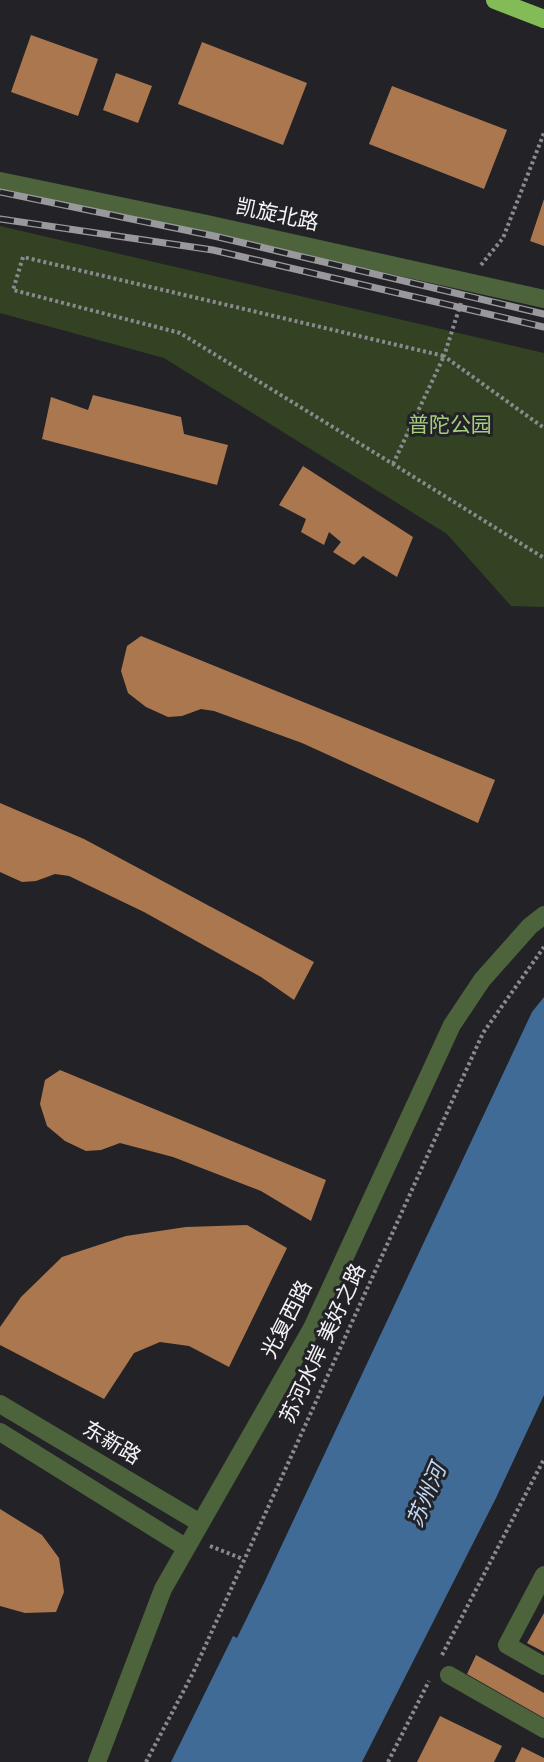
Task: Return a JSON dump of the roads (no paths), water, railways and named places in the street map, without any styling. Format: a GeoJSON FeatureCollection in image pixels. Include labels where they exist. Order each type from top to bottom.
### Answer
{"type":"FeatureCollection","features":[{"type":"Feature","properties":{"kind":"highway"},"geometry":{"type":"LineString","coordinates":[[495,0],[544,19]]}},
{"type":"Feature","properties":{"kind":"street","name":"凯旋北路"},"geometry":{"type":"LineString","coordinates":[[0,181],[207,224],[544,299]]}},
{"type":"Feature","properties":{"kind":"street","name":"光复西路"},"geometry":{"type":"LineString","coordinates":[[98,1762],[163,1589],[312,1328],[452,1025],[482,980],[530,926],[544,915]]}},
{"type":"Feature","properties":{"kind":"street","name":"东新路"},"geometry":{"type":"LineString","coordinates":[[0,1404],[192,1536]]}},
{"type":"Feature","properties":{"kind":"street"},"geometry":{"type":"LineString","coordinates":[[0,1432],[192,1536]]}},
{"type":"Feature","properties":{"kind":"street"},"geometry":{"type":"LineString","coordinates":[[544,1575],[507,1644],[544,1666]]}},
{"type":"Feature","properties":{"kind":"street"},"geometry":{"type":"LineString","coordinates":[[449,1675],[544,1728]]}},
{"type":"Feature","properties":{"kind":"water","name":"苏州河"},"geometry":{"type":"Polygon","coordinates":[[[544,997],[544,1395],[496,1498],[362,1762],[171,1762],[233,1636],[237,1638],[264,1583],[532,1012],[544,997]]]}},
{"type":"Feature","properties":{"kind":"railway"},"geometry":{"type":"LineString","coordinates":[[0,192],[214,236],[544,314]]}},
{"type":"Feature","properties":{"kind":"railway"},"geometry":{"type":"LineString","coordinates":[[0,219],[213,250],[544,327]]}},
{"type":"Feature","properties":{"kind":"park label","name":"普陀公园"},"geometry":{"type":"Point","coordinates":[450,426]}}]}
